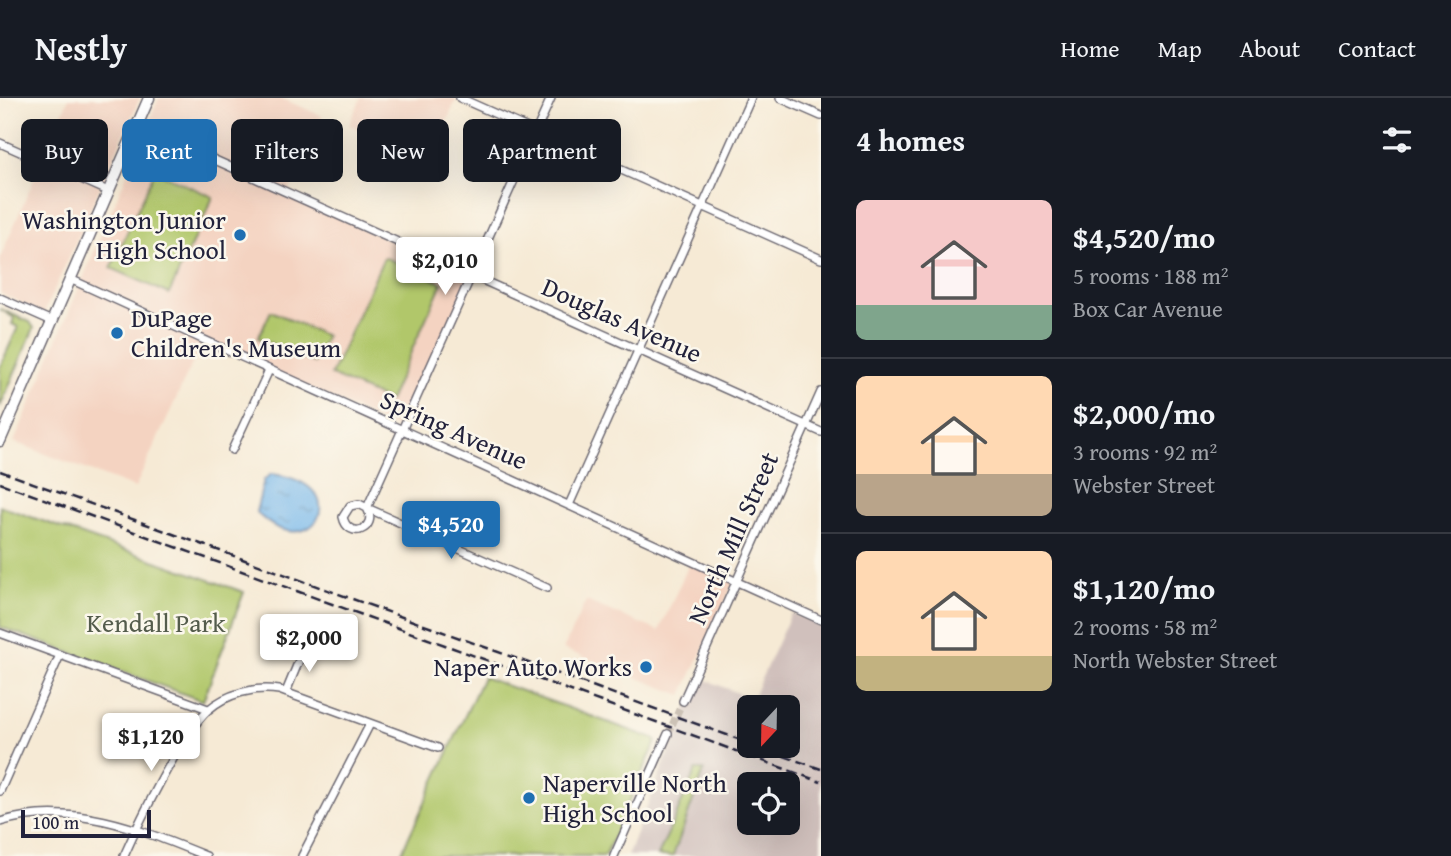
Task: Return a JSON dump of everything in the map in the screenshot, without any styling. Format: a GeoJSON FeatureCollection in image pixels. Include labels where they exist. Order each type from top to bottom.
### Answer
{"type":"FeatureCollection","features":[{"type":"Feature","properties":{"kind":"main road"},"geometry":{"type":"LineString","coordinates":[[140,119],[149,98]]}},
{"type":"Feature","properties":{"kind":"main road"},"geometry":{"type":"LineString","coordinates":[[0,441],[122,159]]}},
{"type":"Feature","properties":{"kind":"street"},"geometry":{"type":"LineString","coordinates":[[460,98],[507,119]]}},
{"type":"Feature","properties":{"kind":"street"},"geometry":{"type":"LineString","coordinates":[[542,119],[551,98]]}},
{"type":"Feature","properties":{"kind":"street"},"geometry":{"type":"LineString","coordinates":[[569,505],[751,98]]}},
{"type":"Feature","properties":{"kind":"street"},"geometry":{"type":"LineString","coordinates":[[780,98],[821,116]]}},
{"type":"Feature","properties":{"kind":"street"},"geometry":{"type":"LineString","coordinates":[[0,143],[108,191]]}},
{"type":"Feature","properties":{"kind":"street","name":"Douglas Avenue"},"geometry":{"type":"LineString","coordinates":[[217,161],[821,432]]}},
{"type":"Feature","properties":{"kind":"street"},"geometry":{"type":"LineString","coordinates":[[621,169],[821,259]]}},
{"type":"Feature","properties":{"kind":"street"},"geometry":{"type":"LineString","coordinates":[[513,182],[367,508],[547,588]]}},
{"type":"Feature","properties":{"kind":"street","name":"Spring Avenue"},"geometry":{"type":"LineString","coordinates":[[70,279],[821,620]]}},
{"type":"Feature","properties":{"kind":"street"},"geometry":{"type":"LineString","coordinates":[[0,298],[52,321]]}},
{"type":"Feature","properties":{"kind":"street"},"geometry":{"type":"LineString","coordinates":[[232,450],[269,370]]}},
{"type":"Feature","properties":{"kind":"street","name":"North Mill Street"},"geometry":{"type":"LineString","coordinates":[[683,701],[821,392]]}},
{"type":"Feature","properties":{"kind":"street"},"geometry":{"type":"LineString","coordinates":[[0,634],[208,709]]}},
{"type":"Feature","properties":{"kind":"street"},"geometry":{"type":"LineString","coordinates":[[286,692],[305,646]]}},
{"type":"Feature","properties":{"kind":"street"},"geometry":{"type":"LineString","coordinates":[[0,791],[60,655]]}},
{"type":"Feature","properties":{"kind":"street"},"geometry":{"type":"LineString","coordinates":[[124,856],[136,828],[193,728],[208,709],[251,690],[270,688],[286,692],[438,748]]}},
{"type":"Feature","properties":{"kind":"street"},"geometry":{"type":"LineString","coordinates":[[302,856],[370,724]]}},
{"type":"Feature","properties":{"kind":"street"},"geometry":{"type":"LineString","coordinates":[[614,856],[668,734]]}},
{"type":"Feature","properties":{"kind":"street"},"geometry":{"type":"LineString","coordinates":[[0,822],[56,815],[136,828],[206,856]]}},
{"type":"Feature","properties":{"kind":"shaded area"},"geometry":{"type":"Polygon","coordinates":[[[69,98],[140,98],[131,119],[122,119],[122,138],[108,170],[108,119],[60,119],[69,98]]]}},
{"type":"Feature","properties":{"kind":"shaded area","name":"Washington Junior High School"},"geometry":{"type":"Polygon","coordinates":[[[159,98],[281,98],[322,116],[321,119],[231,119],[231,182],[293,182],[288,194],[470,277],[401,430],[203,340],[135,488],[14,442],[124,182],[217,182],[217,119],[150,119],[159,98]]]}},
{"type":"Feature","properties":{"kind":"shaded area"},"geometry":{"type":"Polygon","coordinates":[[[361,98],[457,98],[448,119],[357,119],[357,128],[349,125],[361,98]]]}},
{"type":"Feature","properties":{"kind":"shaded area"},"geometry":{"type":"Polygon","coordinates":[[[33,182],[102,182],[44,313],[0,293],[0,258],[33,182]]]}},
{"type":"Feature","properties":{"kind":"shaded area"},"geometry":{"type":"Polygon","coordinates":[[[691,560],[735,579],[682,695],[563,649],[586,601],[659,631],[691,560]]]}},
{"type":"Feature","properties":{"kind":"shaded area"},"geometry":{"type":"Polygon","coordinates":[[[791,613],[821,626],[821,856],[627,856],[699,677],[742,695],[737,695],[737,758],[800,758],[800,695],[754,695],[791,613]]]}},
{"type":"Feature","properties":{"kind":"green space"},"geometry":{"type":"Polygon","coordinates":[[[150,182],[180,182],[213,197],[169,294],[111,268],[150,182]]]}},
{"type":"Feature","properties":{"kind":"green space"},"geometry":{"type":"Polygon","coordinates":[[[384,257],[442,283],[389,401],[331,375],[384,257]]]}},
{"type":"Feature","properties":{"kind":"green space"},"geometry":{"type":"Polygon","coordinates":[[[0,309],[30,322],[34,328],[0,407],[0,367],[18,327],[12,324],[14,318],[0,309]]]}},
{"type":"Feature","properties":{"kind":"green space"},"geometry":{"type":"Polygon","coordinates":[[[271,311],[326,336],[314,363],[258,338],[271,311]]]}},
{"type":"Feature","properties":{"kind":"green space","name":"Kendall Park"},"geometry":{"type":"Polygon","coordinates":[[[0,506],[244,592],[203,701],[0,627],[0,506]]]}},
{"type":"Feature","properties":{"kind":"green space","name":"Naperville North High School"},"geometry":{"type":"Polygon","coordinates":[[[483,677],[657,740],[605,856],[400,856],[483,677]]]}},
{"type":"Feature","properties":{"kind":"green space"},"geometry":{"type":"Polygon","coordinates":[[[696,770],[704,770],[673,856],[658,856],[696,770]]]}},
{"type":"Feature","properties":{"kind":"water"},"geometry":{"type":"Polygon","coordinates":[[[271,474],[298,481],[314,492],[320,505],[318,518],[309,528],[294,532],[276,527],[256,512],[264,480],[271,474]]]}},
{"type":"Feature","properties":{"kind":"tunnel"},"geometry":{"type":"LineString","coordinates":[[668,734],[683,701]]}},
{"type":"Feature","properties":{"kind":"railway"},"geometry":{"type":"LineString","coordinates":[[0,471],[737,739]]}},
{"type":"Feature","properties":{"kind":"railway"},"geometry":{"type":"LineString","coordinates":[[0,483],[821,782]]}},
{"type":"Feature","properties":{"kind":"railway"},"geometry":{"type":"LineString","coordinates":[[789,758],[821,769]]}},
{"type":"Feature","properties":{"kind":"place","name":"Washington Junior High School"},"geometry":{"type":"Point","coordinates":[240,235]}},
{"type":"Feature","properties":{"kind":"place","name":"DuPage Children's Museum"},"geometry":{"type":"Point","coordinates":[117,333]}},
{"type":"Feature","properties":{"kind":"place","name":"Naper Auto Works"},"geometry":{"type":"Point","coordinates":[646,667]}},
{"type":"Feature","properties":{"kind":"place","name":"Naperville North High School"},"geometry":{"type":"Point","coordinates":[529,798]}}]}
